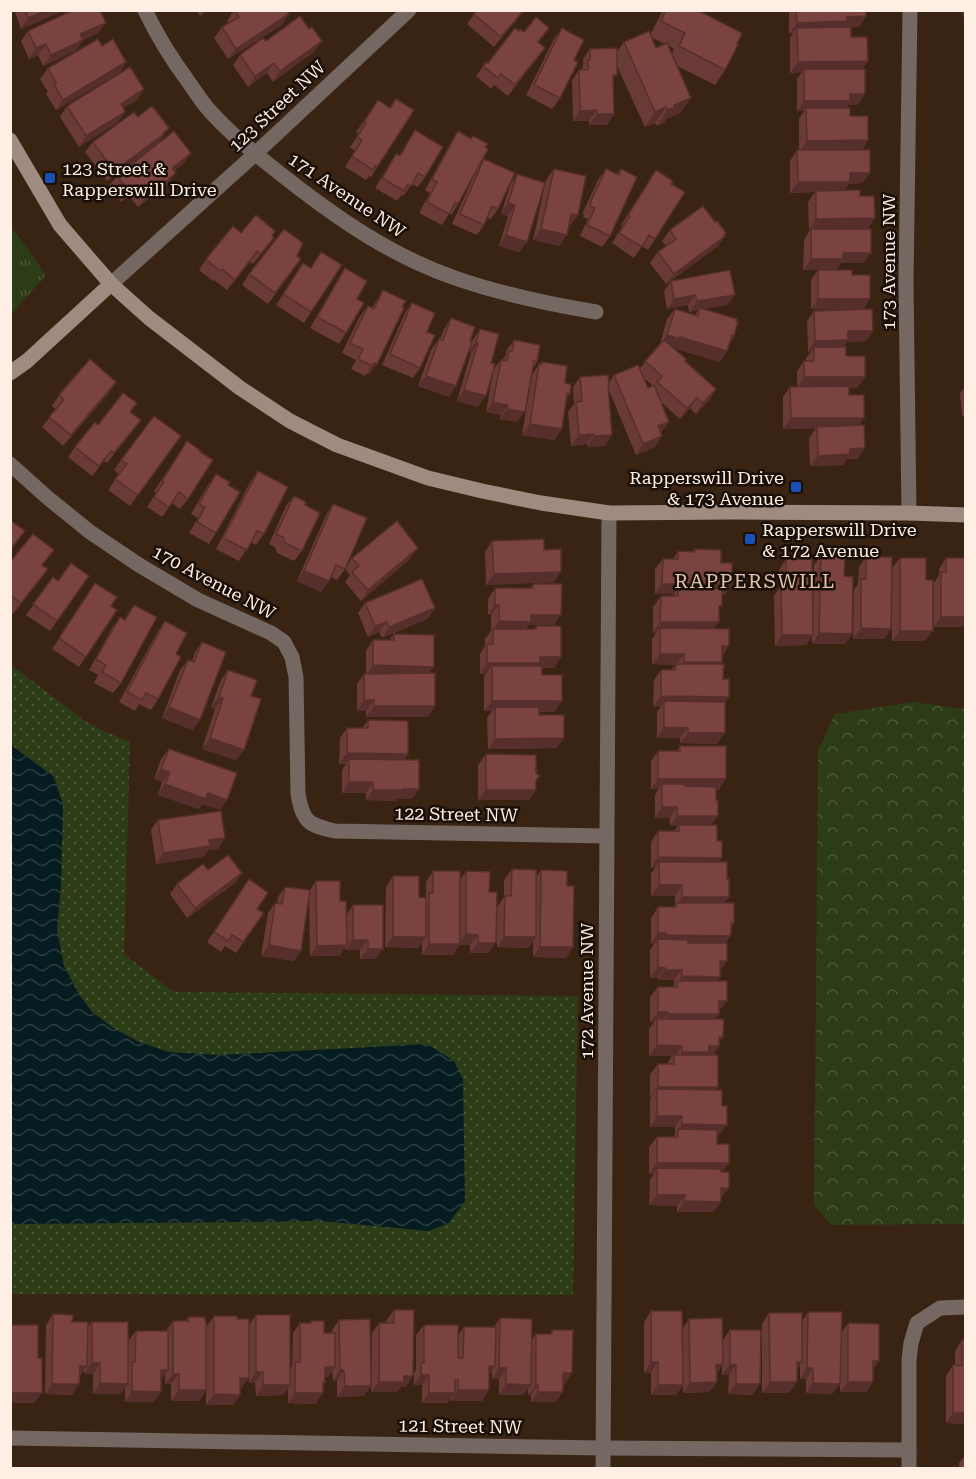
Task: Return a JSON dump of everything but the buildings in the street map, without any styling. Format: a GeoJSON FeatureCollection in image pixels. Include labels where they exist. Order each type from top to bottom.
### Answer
{"type":"FeatureCollection","features":[{"type":"Feature","properties":{"kind":"street","name":"171 Avenue NW"},"geometry":{"type":"LineString","coordinates":[[145,10],[154,30],[208,108],[255,154],[328,210],[410,260],[453,278],[542,303],[596,312]]}},
{"type":"Feature","properties":{"kind":"street","name":"123 Street NW"},"geometry":{"type":"LineString","coordinates":[[10,373],[27,361],[255,154],[408,10]]}},
{"type":"Feature","properties":{"kind":"street","name":"173 Avenue NW"},"geometry":{"type":"LineString","coordinates":[[909,513],[906,282],[910,10]]}},
{"type":"Feature","properties":{"kind":"street"},"geometry":{"type":"LineString","coordinates":[[10,140],[60,225],[111,284],[149,318],[240,388],[290,421],[337,445],[428,478],[542,503],[609,513],[966,515]]}},
{"type":"Feature","properties":{"kind":"street","name":"170 Avenue NW"},"geometry":{"type":"LineString","coordinates":[[10,464],[73,519],[139,565],[198,600],[271,633],[284,642],[292,657],[296,677],[298,794],[301,810],[307,821]]}},
{"type":"Feature","properties":{"kind":"street","name":"172 Avenue NW"},"geometry":{"type":"LineString","coordinates":[[603,1468],[609,513]]}},
{"type":"Feature","properties":{"kind":"street","name":"122 Street NW"},"geometry":{"type":"LineString","coordinates":[[307,821],[318,827],[335,831],[606,836]]}},
{"type":"Feature","properties":{"kind":"street"},"geometry":{"type":"LineString","coordinates":[[909,1468],[909,1360],[917,1323],[940,1308],[966,1307]]}},
{"type":"Feature","properties":{"kind":"street","name":"121 Street NW"},"geometry":{"type":"LineString","coordinates":[[10,1438],[603,1448],[909,1450]]}},
{"type":"Feature","properties":{"kind":"green space"},"geometry":{"type":"Polygon","coordinates":[[[11,227],[46,275],[11,315],[11,227]]]}},
{"type":"Feature","properties":{"kind":"green space"},"geometry":{"type":"Polygon","coordinates":[[[10,664],[85,721],[130,742],[124,954],[174,992],[578,996],[573,1295],[11,1294],[11,1224],[321,1221],[429,1231],[219,1055],[168,1052],[137,1041],[115,1029],[92,1012],[78,993],[64,966],[57,930],[63,805],[54,777],[11,745],[10,664]]]}},
{"type":"Feature","properties":{"kind":"green space"},"geometry":{"type":"Polygon","coordinates":[[[913,702],[965,709],[965,1224],[831,1225],[814,1205],[818,751],[835,714],[913,702]]]}},
{"type":"Feature","properties":{"kind":"water"},"geometry":{"type":"Polygon","coordinates":[[[11,745],[54,777],[63,805],[61,885],[57,930],[64,966],[78,993],[92,1012],[115,1029],[137,1041],[168,1052],[219,1055],[427,1044],[454,1061],[463,1079],[465,1201],[449,1223],[429,1231],[321,1221],[11,1224],[11,745]]]}},
{"type":"Feature","properties":{"kind":"place","name":"123 Street & Rapperswill Drive"},"geometry":{"type":"Point","coordinates":[50,178]}},
{"type":"Feature","properties":{"kind":"place","name":"Rapperswill Drive & 173 Avenue"},"geometry":{"type":"Point","coordinates":[796,487]}},
{"type":"Feature","properties":{"kind":"place","name":"Rapperswill Drive & 172 Avenue"},"geometry":{"type":"Point","coordinates":[750,539]}},
{"type":"Feature","properties":{"kind":"district","name":"RAPPERSWILL"},"geometry":{"type":"Point","coordinates":[755,581]}}]}
